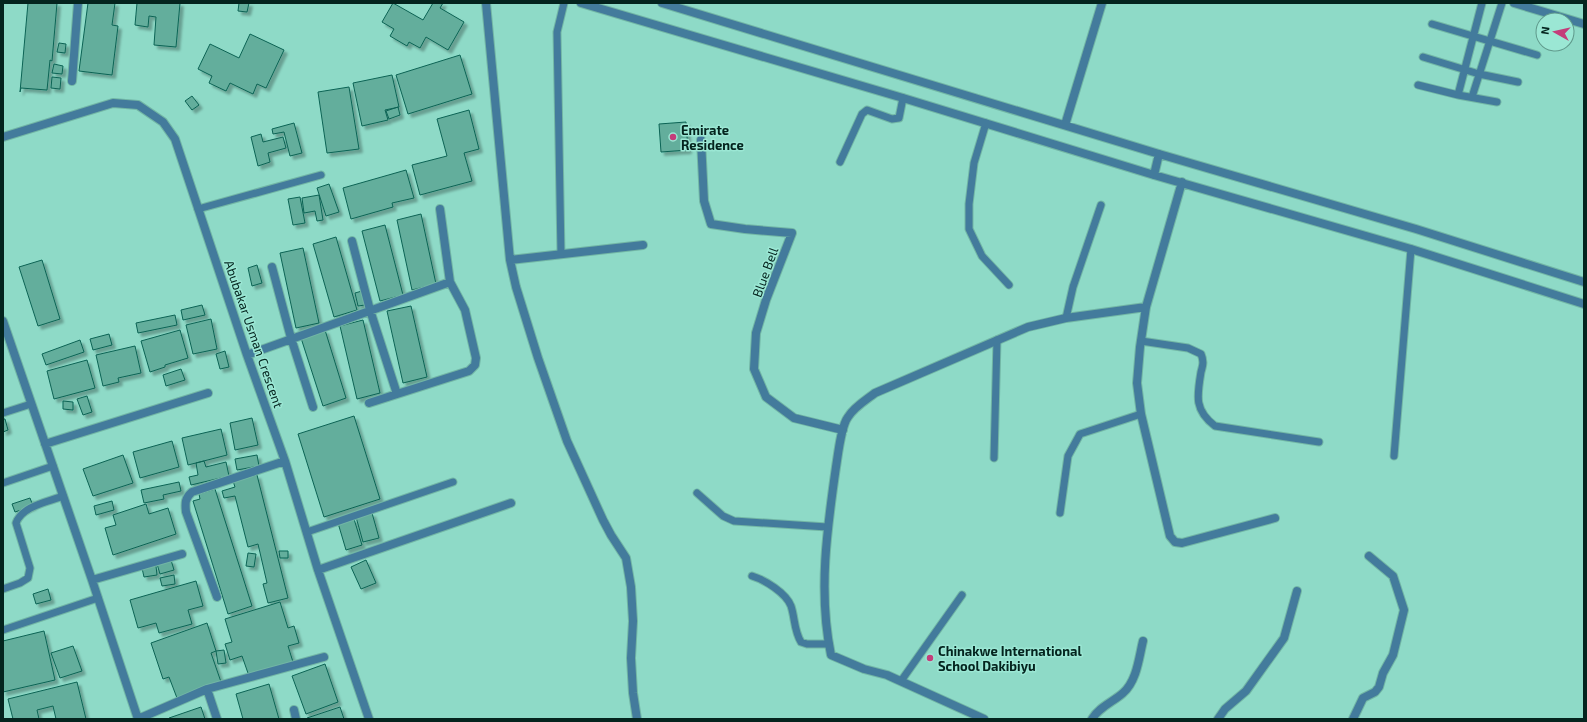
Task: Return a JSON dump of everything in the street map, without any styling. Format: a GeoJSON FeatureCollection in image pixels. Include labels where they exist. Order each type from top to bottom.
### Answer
{"type":"FeatureCollection","features":[{"type":"Feature","properties":{"kind":"street"},"geometry":{"type":"LineString","coordinates":[[72,81],[78,3]]}},
{"type":"Feature","properties":{"kind":"street"},"geometry":{"type":"LineString","coordinates":[[486,3],[510,260],[525,316],[567,442],[603,520],[626,558],[631,587],[633,621],[633,693],[637,719]]}},
{"type":"Feature","properties":{"kind":"street"},"geometry":{"type":"LineString","coordinates":[[581,3],[903,98],[1154,175],[1411,249],[1584,304]]}},
{"type":"Feature","properties":{"kind":"street"},"geometry":{"type":"LineString","coordinates":[[662,3],[1065,126],[1416,228],[1584,282]]}},
{"type":"Feature","properties":{"kind":"street"},"geometry":{"type":"LineString","coordinates":[[1065,126],[1102,3]]}},
{"type":"Feature","properties":{"kind":"street"},"geometry":{"type":"LineString","coordinates":[[1514,3],[1584,24]]}},
{"type":"Feature","properties":{"kind":"street","name":"Abubakar Usman Crescent"},"geometry":{"type":"LineString","coordinates":[[3,137],[113,103],[138,105],[163,122],[175,139],[247,354],[285,461],[318,570],[369,719]]}},
{"type":"Feature","properties":{"kind":"street","name":"Blue Bell"},"geometry":{"type":"LineString","coordinates":[[701,140],[704,201],[711,224],[744,230],[792,232],[766,300],[756,334],[754,369],[766,397],[794,418],[843,430]]}},
{"type":"Feature","properties":{"kind":"street"},"geometry":{"type":"LineString","coordinates":[[1154,175],[1159,154]]}},
{"type":"Feature","properties":{"kind":"street"},"geometry":{"type":"LineString","coordinates":[[1182,182],[1146,306],[1137,383],[1141,414],[1170,536],[1175,542],[1182,543],[1275,518]]}},
{"type":"Feature","properties":{"kind":"street"},"geometry":{"type":"LineString","coordinates":[[369,403],[470,371],[475,366],[476,358],[465,310],[450,282],[440,209]]}},
{"type":"Feature","properties":{"kind":"street"},"geometry":{"type":"LineString","coordinates":[[352,241],[370,310],[397,394]]}},
{"type":"Feature","properties":{"kind":"street"},"geometry":{"type":"LineString","coordinates":[[510,260],[643,245]]}},
{"type":"Feature","properties":{"kind":"street"},"geometry":{"type":"LineString","coordinates":[[272,267],[291,338],[313,407]]}},
{"type":"Feature","properties":{"kind":"street"},"geometry":{"type":"LineString","coordinates":[[247,354],[450,282]]}},
{"type":"Feature","properties":{"kind":"street"},"geometry":{"type":"LineString","coordinates":[[984,719],[887,675],[864,669],[831,655],[826,632],[824,601],[827,527],[838,449],[847,418],[858,406],[875,393],[1028,326],[1066,318],[1146,306]]}},
{"type":"Feature","properties":{"kind":"street"},"geometry":{"type":"LineString","coordinates":[[3,321],[138,719],[207,689],[324,657]]}},
{"type":"Feature","properties":{"kind":"street"},"geometry":{"type":"LineString","coordinates":[[45,444],[208,394]]}},
{"type":"Feature","properties":{"kind":"street"},"geometry":{"type":"LineString","coordinates":[[217,597],[186,512],[185,503],[187,497],[192,492],[285,461]]}},
{"type":"Feature","properties":{"kind":"street"},"geometry":{"type":"LineString","coordinates":[[318,570],[511,504]]}},
{"type":"Feature","properties":{"kind":"street"},"geometry":{"type":"LineString","coordinates":[[92,580],[182,554]]}},
{"type":"Feature","properties":{"kind":"street"},"geometry":{"type":"LineString","coordinates":[[1354,719],[1363,698],[1375,692],[1379,687],[1383,673],[1394,655],[1404,610],[1393,576],[1369,556]]}},
{"type":"Feature","properties":{"kind":"street"},"geometry":{"type":"LineString","coordinates":[[1218,719],[1225,709],[1246,691],[1284,638],[1297,591]]}},
{"type":"Feature","properties":{"kind":"street"},"geometry":{"type":"LineString","coordinates":[[1092,719],[1095,714],[1123,693],[1130,685],[1143,640]]}},
{"type":"Feature","properties":{"kind":"street"},"geometry":{"type":"LineString","coordinates":[[207,689],[217,719]]}},
{"type":"Feature","properties":{"kind":"street"},"geometry":{"type":"LineString","coordinates":[[294,710],[296,719]]}},
{"type":"Feature","properties":{"kind":"lane"},"geometry":{"type":"LineString","coordinates":[[561,254],[557,32],[564,3]]}},
{"type":"Feature","properties":{"kind":"lane"},"geometry":{"type":"LineString","coordinates":[[1458,95],[1482,3]]}},
{"type":"Feature","properties":{"kind":"lane"},"geometry":{"type":"LineString","coordinates":[[1472,97],[1502,3]]}},
{"type":"Feature","properties":{"kind":"lane"},"geometry":{"type":"LineString","coordinates":[[1432,24],[1537,55]]}},
{"type":"Feature","properties":{"kind":"lane"},"geometry":{"type":"LineString","coordinates":[[1423,57],[1479,74],[1518,82]]}},
{"type":"Feature","properties":{"kind":"lane"},"geometry":{"type":"LineString","coordinates":[[1418,85],[1458,95],[1497,102]]}},
{"type":"Feature","properties":{"kind":"lane"},"geometry":{"type":"LineString","coordinates":[[840,162],[862,114],[867,110],[892,120],[899,118],[903,98]]}},
{"type":"Feature","properties":{"kind":"lane"},"geometry":{"type":"LineString","coordinates":[[986,123],[974,163],[969,204],[969,229],[982,256],[1009,285]]}},
{"type":"Feature","properties":{"kind":"lane"},"geometry":{"type":"LineString","coordinates":[[198,209],[322,175]]}},
{"type":"Feature","properties":{"kind":"lane"},"geometry":{"type":"LineString","coordinates":[[1066,318],[1073,287],[1101,205]]}},
{"type":"Feature","properties":{"kind":"lane"},"geometry":{"type":"LineString","coordinates":[[1394,456],[1411,249]]}},
{"type":"Feature","properties":{"kind":"lane"},"geometry":{"type":"LineString","coordinates":[[994,458],[997,340]]}},
{"type":"Feature","properties":{"kind":"lane"},"geometry":{"type":"LineString","coordinates":[[1141,341],[1188,348],[1201,354],[1204,360],[1199,385],[1198,405],[1205,419],[1215,426],[1319,442]]}},
{"type":"Feature","properties":{"kind":"lane"},"geometry":{"type":"LineString","coordinates":[[3,413],[31,404]]}},
{"type":"Feature","properties":{"kind":"lane"},"geometry":{"type":"LineString","coordinates":[[1060,513],[1068,456],[1080,434],[1141,414]]}},
{"type":"Feature","properties":{"kind":"lane"},"geometry":{"type":"LineString","coordinates":[[3,483],[53,466]]}},
{"type":"Feature","properties":{"kind":"lane"},"geometry":{"type":"LineString","coordinates":[[307,532],[453,482]]}},
{"type":"Feature","properties":{"kind":"lane"},"geometry":{"type":"LineString","coordinates":[[698,494],[723,516],[734,521],[827,527]]}},
{"type":"Feature","properties":{"kind":"lane"},"geometry":{"type":"LineString","coordinates":[[3,589],[20,583],[28,578],[30,568],[16,523],[18,516],[24,511],[63,496]]}},
{"type":"Feature","properties":{"kind":"lane"},"geometry":{"type":"LineString","coordinates":[[752,576],[772,586],[791,605],[797,635],[801,642],[807,644],[829,644]]}},
{"type":"Feature","properties":{"kind":"lane"},"geometry":{"type":"LineString","coordinates":[[901,681],[962,595]]}},
{"type":"Feature","properties":{"kind":"lane"},"geometry":{"type":"LineString","coordinates":[[3,630],[98,598]]}},
{"type":"Feature","properties":{"kind":"building"},"geometry":{"type":"Polygon","coordinates":[[[28,3],[57,3],[52,61],[50,60],[47,90],[21,88],[20,92],[28,3]]]}},
{"type":"Feature","properties":{"kind":"building"},"geometry":{"type":"Polygon","coordinates":[[[88,3],[115,3],[112,25],[118,26],[112,75],[79,71],[88,3]]]}},
{"type":"Feature","properties":{"kind":"building"},"geometry":{"type":"Polygon","coordinates":[[[137,3],[180,3],[176,47],[154,45],[156,17],[149,16],[148,27],[135,25],[137,3]]]}},
{"type":"Feature","properties":{"kind":"building"},"geometry":{"type":"Polygon","coordinates":[[[239,3],[249,3],[247,12],[238,11],[239,3]]]}},
{"type":"Feature","properties":{"kind":"building"},"geometry":{"type":"Polygon","coordinates":[[[393,3],[423,20],[433,3],[443,3],[440,8],[464,22],[448,50],[426,37],[420,48],[409,42],[407,46],[390,36],[394,29],[382,22],[393,3]]]}},
{"type":"Feature","properties":{"kind":"building"},"geometry":{"type":"Polygon","coordinates":[[[250,34],[284,50],[266,88],[257,84],[253,94],[230,83],[226,91],[209,83],[212,76],[198,69],[210,44],[239,58],[250,34]]]}},
{"type":"Feature","properties":{"kind":"building"},"geometry":{"type":"Polygon","coordinates":[[[59,43],[66,44],[65,53],[57,52],[59,43]]]}},
{"type":"Feature","properties":{"kind":"building"},"geometry":{"type":"Polygon","coordinates":[[[460,55],[472,94],[408,114],[396,75],[460,55]]]}},
{"type":"Feature","properties":{"kind":"building"},"geometry":{"type":"Polygon","coordinates":[[[54,64],[63,66],[62,74],[52,73],[54,64]]]}},
{"type":"Feature","properties":{"kind":"building"},"geometry":{"type":"Polygon","coordinates":[[[392,75],[399,107],[385,110],[388,120],[362,126],[353,83],[392,75]]]}},
{"type":"Feature","properties":{"kind":"building"},"geometry":{"type":"Polygon","coordinates":[[[52,77],[61,78],[60,89],[51,88],[52,77]]]}},
{"type":"Feature","properties":{"kind":"building"},"geometry":{"type":"Polygon","coordinates":[[[349,87],[359,149],[327,153],[318,92],[349,87]]]}},
{"type":"Feature","properties":{"kind":"building"},"geometry":{"type":"Polygon","coordinates":[[[192,96],[199,105],[192,110],[185,101],[192,96]]]}},
{"type":"Feature","properties":{"kind":"building"},"geometry":{"type":"Polygon","coordinates":[[[398,107],[400,115],[389,119],[386,111],[398,107]]]}},
{"type":"Feature","properties":{"kind":"building"},"geometry":{"type":"Polygon","coordinates":[[[469,110],[479,149],[464,153],[472,181],[420,195],[412,165],[447,156],[437,119],[469,110]]]}},
{"type":"Feature","properties":{"kind":"building","name":"Emirate Residence"},"geometry":{"type":"Polygon","coordinates":[[[686,122],[688,150],[661,152],[659,124],[686,122]]]}},
{"type":"Feature","properties":{"kind":"building"},"geometry":{"type":"Polygon","coordinates":[[[294,123],[302,153],[290,156],[284,132],[273,134],[272,129],[294,123]]]}},
{"type":"Feature","properties":{"kind":"building"},"geometry":{"type":"Polygon","coordinates":[[[261,134],[263,142],[283,137],[286,148],[268,153],[270,162],[258,166],[251,137],[261,134]]]}},
{"type":"Feature","properties":{"kind":"building"},"geometry":{"type":"Polygon","coordinates":[[[406,170],[414,198],[392,203],[393,207],[351,219],[343,188],[406,170]]]}},
{"type":"Feature","properties":{"kind":"building"},"geometry":{"type":"Polygon","coordinates":[[[329,184],[339,212],[326,216],[317,188],[329,184]]]}},
{"type":"Feature","properties":{"kind":"building"},"geometry":{"type":"Polygon","coordinates":[[[319,195],[323,220],[317,221],[315,211],[304,213],[302,198],[319,195]]]}},
{"type":"Feature","properties":{"kind":"building"},"geometry":{"type":"Polygon","coordinates":[[[300,197],[305,223],[293,225],[288,199],[300,197]]]}},
{"type":"Feature","properties":{"kind":"building"},"geometry":{"type":"Polygon","coordinates":[[[421,214],[436,284],[412,290],[397,220],[421,214]]]}},
{"type":"Feature","properties":{"kind":"building"},"geometry":{"type":"Polygon","coordinates":[[[385,225],[403,295],[380,301],[362,231],[385,225]]]}},
{"type":"Feature","properties":{"kind":"building"},"geometry":{"type":"Polygon","coordinates":[[[336,237],[357,310],[334,317],[313,244],[336,237]]]}},
{"type":"Feature","properties":{"kind":"building"},"geometry":{"type":"Polygon","coordinates":[[[303,248],[319,323],[296,328],[280,253],[303,248]]]}},
{"type":"Feature","properties":{"kind":"building"},"geometry":{"type":"Polygon","coordinates":[[[42,260],[60,319],[38,326],[19,267],[42,260]]]}},
{"type":"Feature","properties":{"kind":"building"},"geometry":{"type":"Polygon","coordinates":[[[257,265],[262,283],[252,286],[248,268],[257,265]]]}},
{"type":"Feature","properties":{"kind":"building"},"geometry":{"type":"Polygon","coordinates":[[[362,291],[365,305],[358,306],[355,293],[362,291]]]}},
{"type":"Feature","properties":{"kind":"building"},"geometry":{"type":"Polygon","coordinates":[[[202,305],[205,315],[183,320],[181,310],[202,305]]]}},
{"type":"Feature","properties":{"kind":"building"},"geometry":{"type":"Polygon","coordinates":[[[411,306],[427,377],[403,383],[387,311],[411,306]]]}},
{"type":"Feature","properties":{"kind":"building"},"geometry":{"type":"Polygon","coordinates":[[[175,315],[177,325],[138,333],[136,323],[175,315]]]}},
{"type":"Feature","properties":{"kind":"building"},"geometry":{"type":"Polygon","coordinates":[[[211,319],[217,349],[193,354],[186,325],[211,319]]]}},
{"type":"Feature","properties":{"kind":"building"},"geometry":{"type":"Polygon","coordinates":[[[363,320],[380,393],[357,399],[340,326],[363,320]]]}},
{"type":"Feature","properties":{"kind":"building"},"geometry":{"type":"Polygon","coordinates":[[[180,330],[188,358],[165,365],[165,367],[150,372],[141,341],[180,330]]]}},
{"type":"Feature","properties":{"kind":"building"},"geometry":{"type":"Polygon","coordinates":[[[325,330],[346,398],[323,406],[301,338],[325,330]]]}},
{"type":"Feature","properties":{"kind":"building"},"geometry":{"type":"Polygon","coordinates":[[[109,334],[112,345],[93,350],[90,339],[109,334]]]}},
{"type":"Feature","properties":{"kind":"building"},"geometry":{"type":"Polygon","coordinates":[[[80,340],[84,352],[46,365],[42,354],[80,340]]]}},
{"type":"Feature","properties":{"kind":"building"},"geometry":{"type":"Polygon","coordinates":[[[135,346],[141,373],[118,378],[119,382],[103,386],[96,355],[135,346]]]}},
{"type":"Feature","properties":{"kind":"building"},"geometry":{"type":"Polygon","coordinates":[[[225,351],[229,367],[220,369],[216,354],[225,351]]]}},
{"type":"Feature","properties":{"kind":"building"},"geometry":{"type":"Polygon","coordinates":[[[87,360],[95,388],[54,399],[47,371],[87,360]]]}},
{"type":"Feature","properties":{"kind":"building"},"geometry":{"type":"Polygon","coordinates":[[[181,369],[185,380],[166,386],[163,375],[181,369]]]}},
{"type":"Feature","properties":{"kind":"building"},"geometry":{"type":"Polygon","coordinates":[[[87,396],[92,412],[83,415],[77,399],[87,396]]]}},
{"type":"Feature","properties":{"kind":"building"},"geometry":{"type":"Polygon","coordinates":[[[63,401],[73,402],[73,410],[63,409],[63,401]]]}},
{"type":"Feature","properties":{"kind":"building"},"geometry":{"type":"Polygon","coordinates":[[[354,416],[380,499],[324,517],[298,434],[354,416]]]}},
{"type":"Feature","properties":{"kind":"building"},"geometry":{"type":"Polygon","coordinates":[[[252,418],[258,445],[235,450],[230,423],[252,418]]]}},
{"type":"Feature","properties":{"kind":"building"},"geometry":{"type":"Polygon","coordinates":[[[3,419],[5,419],[8,430],[3,432],[3,419]]]}},
{"type":"Feature","properties":{"kind":"building"},"geometry":{"type":"Polygon","coordinates":[[[221,429],[227,455],[188,465],[182,438],[221,429]]]}},
{"type":"Feature","properties":{"kind":"building"},"geometry":{"type":"Polygon","coordinates":[[[172,441],[179,467],[140,478],[133,452],[172,441]]]}},
{"type":"Feature","properties":{"kind":"building"},"geometry":{"type":"Polygon","coordinates":[[[123,455],[133,483],[93,496],[83,469],[123,455]]]}},
{"type":"Feature","properties":{"kind":"building"},"geometry":{"type":"Polygon","coordinates":[[[257,455],[259,466],[237,470],[235,459],[257,455]]]}},
{"type":"Feature","properties":{"kind":"building"},"geometry":{"type":"Polygon","coordinates":[[[204,461],[206,467],[226,462],[229,476],[191,485],[189,477],[198,475],[196,463],[204,461]]]}},
{"type":"Feature","properties":{"kind":"building"},"geometry":{"type":"Polygon","coordinates":[[[257,475],[288,598],[268,603],[263,584],[267,583],[258,544],[248,547],[235,496],[224,498],[222,491],[235,487],[233,481],[257,475]]]}},
{"type":"Feature","properties":{"kind":"building"},"geometry":{"type":"Polygon","coordinates":[[[179,482],[181,491],[163,495],[164,499],[144,503],[141,490],[179,482]]]}},
{"type":"Feature","properties":{"kind":"building"},"geometry":{"type":"Polygon","coordinates":[[[215,489],[252,606],[228,614],[193,501],[200,499],[199,494],[215,489]]]}},
{"type":"Feature","properties":{"kind":"building"},"geometry":{"type":"Polygon","coordinates":[[[30,498],[33,506],[15,512],[12,504],[30,498]]]}},
{"type":"Feature","properties":{"kind":"building"},"geometry":{"type":"Polygon","coordinates":[[[112,501],[114,510],[96,515],[94,506],[112,501]]]}},
{"type":"Feature","properties":{"kind":"building"},"geometry":{"type":"Polygon","coordinates":[[[146,504],[149,514],[168,508],[176,534],[113,555],[105,528],[116,525],[113,515],[146,504]]]}},
{"type":"Feature","properties":{"kind":"building"},"geometry":{"type":"Polygon","coordinates":[[[372,513],[379,538],[363,542],[356,517],[372,513]]]}},
{"type":"Feature","properties":{"kind":"building"},"geometry":{"type":"Polygon","coordinates":[[[354,519],[362,545],[346,550],[338,523],[354,519]]]}},
{"type":"Feature","properties":{"kind":"building"},"geometry":{"type":"Polygon","coordinates":[[[279,551],[288,551],[288,558],[280,558],[279,551]]]}},
{"type":"Feature","properties":{"kind":"building"},"geometry":{"type":"Polygon","coordinates":[[[248,553],[256,554],[254,567],[246,566],[248,553]]]}},
{"type":"Feature","properties":{"kind":"building"},"geometry":{"type":"Polygon","coordinates":[[[171,560],[174,570],[160,574],[157,564],[171,560]]]}},
{"type":"Feature","properties":{"kind":"building"},"geometry":{"type":"Polygon","coordinates":[[[366,560],[376,583],[361,589],[351,567],[366,560]]]}},
{"type":"Feature","properties":{"kind":"building"},"geometry":{"type":"Polygon","coordinates":[[[156,566],[157,575],[144,577],[142,568],[156,566]]]}},
{"type":"Feature","properties":{"kind":"building"},"geometry":{"type":"Polygon","coordinates":[[[174,575],[175,584],[162,586],[160,578],[174,575]]]}},
{"type":"Feature","properties":{"kind":"building"},"geometry":{"type":"Polygon","coordinates":[[[196,581],[203,606],[188,610],[192,624],[159,633],[156,623],[138,628],[130,600],[196,581]]]}},
{"type":"Feature","properties":{"kind":"building"},"geometry":{"type":"Polygon","coordinates":[[[48,589],[51,600],[36,604],[33,594],[48,589]]]}},
{"type":"Feature","properties":{"kind":"building"},"geometry":{"type":"Polygon","coordinates":[[[280,602],[288,628],[294,626],[299,643],[288,646],[293,662],[249,676],[242,656],[230,660],[225,644],[232,642],[225,619],[280,602]]]}},
{"type":"Feature","properties":{"kind":"building"},"geometry":{"type":"Polygon","coordinates":[[[207,623],[216,651],[211,653],[221,682],[177,698],[169,677],[163,679],[151,643],[207,623]]]}},
{"type":"Feature","properties":{"kind":"building"},"geometry":{"type":"Polygon","coordinates":[[[44,631],[55,680],[3,692],[3,641],[44,631]]]}},
{"type":"Feature","properties":{"kind":"building"},"geometry":{"type":"Polygon","coordinates":[[[73,646],[82,671],[60,678],[51,653],[73,646]]]}},
{"type":"Feature","properties":{"kind":"building"},"geometry":{"type":"Polygon","coordinates":[[[224,650],[226,663],[218,664],[216,651],[224,650]]]}},
{"type":"Feature","properties":{"kind":"building"},"geometry":{"type":"Polygon","coordinates":[[[325,664],[338,702],[306,714],[292,676],[325,664]]]}},
{"type":"Feature","properties":{"kind":"building"},"geometry":{"type":"Polygon","coordinates":[[[77,682],[86,719],[56,719],[53,706],[37,710],[39,719],[13,719],[8,699],[77,682]]]}},
{"type":"Feature","properties":{"kind":"building"},"geometry":{"type":"Polygon","coordinates":[[[269,684],[279,719],[243,719],[236,694],[269,684]]]}},
{"type":"Feature","properties":{"kind":"building"},"geometry":{"type":"Polygon","coordinates":[[[201,707],[205,719],[169,719],[169,718],[201,707]]]}},
{"type":"Feature","properties":{"kind":"building"},"geometry":{"type":"Polygon","coordinates":[[[340,707],[344,719],[307,719],[307,718],[340,707]]]}},
{"type":"Feature","properties":{"kind":"place","name":"Emirate Residence"},"geometry":{"type":"Point","coordinates":[673,137]}},
{"type":"Feature","properties":{"kind":"place","name":"Chinakwe International School Dakibiyu"},"geometry":{"type":"Point","coordinates":[930,658]}}]}
